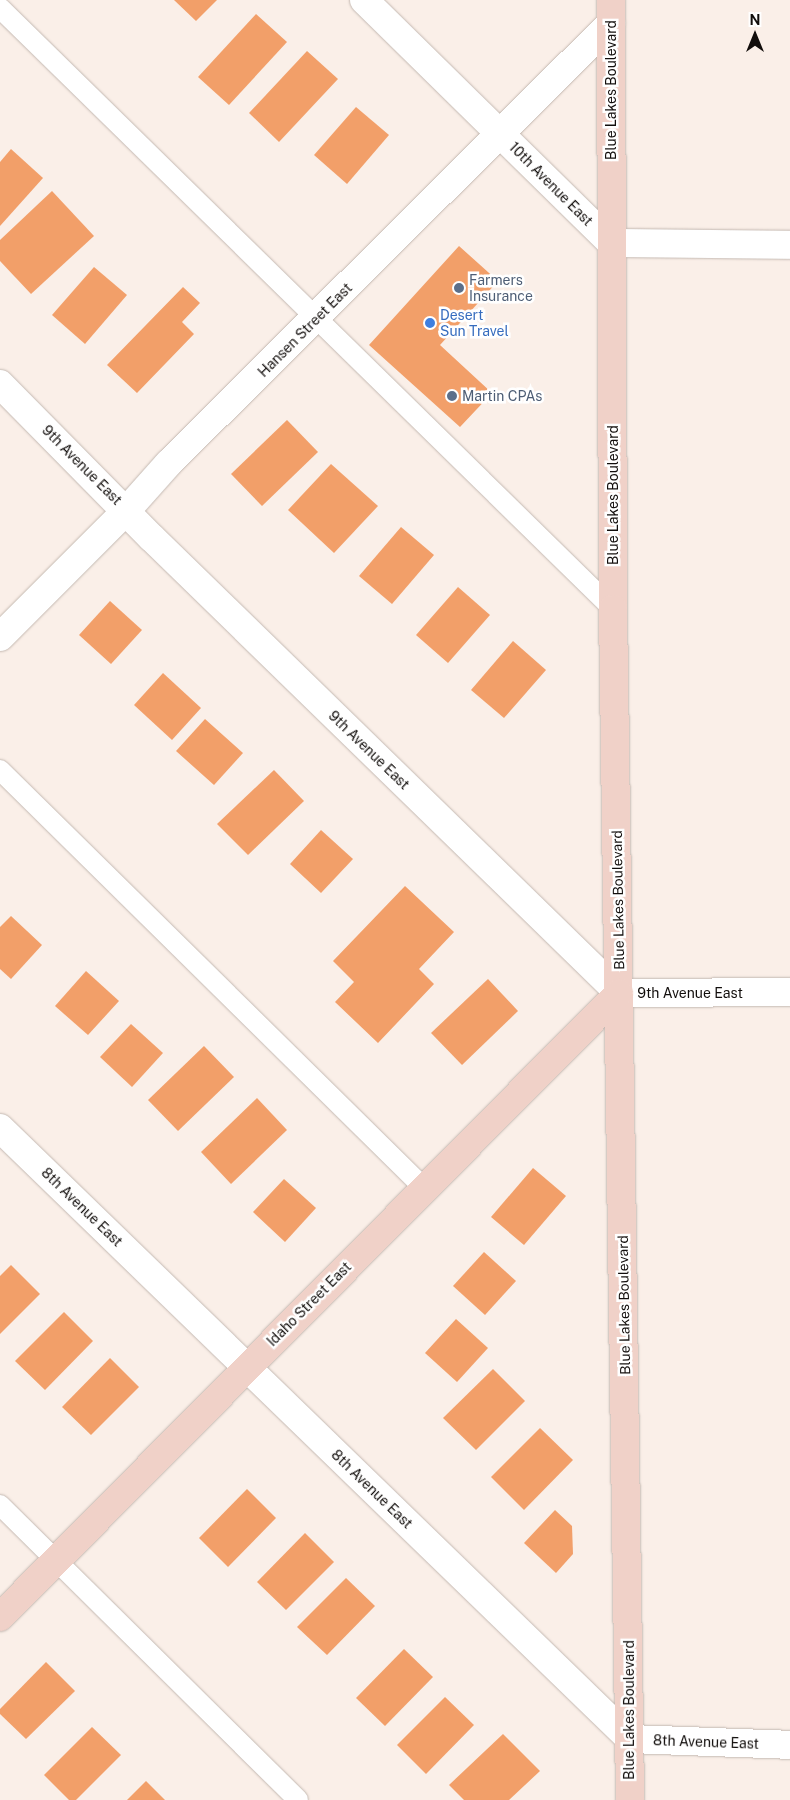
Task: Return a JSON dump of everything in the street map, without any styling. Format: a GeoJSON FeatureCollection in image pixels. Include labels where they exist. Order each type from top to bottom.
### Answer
{"type":"FeatureCollection","features":[{"type":"Feature","properties":{"kind":"main road","name":"Blue Lakes Boulevard"},"geometry":{"type":"LineString","coordinates":[[611,12],[613,609],[620,993],[630,1800]]}},
{"type":"Feature","properties":{"kind":"main road","name":"Idaho Street East"},"geometry":{"type":"LineString","coordinates":[[0,1617],[246,1367],[620,993]]}},
{"type":"Feature","properties":{"kind":"street","name":"10th Avenue East"},"geometry":{"type":"LineString","coordinates":[[364,0],[611,242]]}},
{"type":"Feature","properties":{"kind":"street","name":"Hansen Street East"},"geometry":{"type":"LineString","coordinates":[[0,637],[127,510],[168,464],[317,319],[500,134],[611,12]]}},
{"type":"Feature","properties":{"kind":"street"},"geometry":{"type":"LineString","coordinates":[[611,242],[790,246]]}},
{"type":"Feature","properties":{"kind":"street","name":"9th Avenue East"},"geometry":{"type":"LineString","coordinates":[[0,384],[620,993],[790,992]]}},
{"type":"Feature","properties":{"kind":"street","name":"8th Avenue East"},"geometry":{"type":"LineString","coordinates":[[0,1128],[630,1739],[790,1745]]}},
{"type":"Feature","properties":{"kind":"lane"},"geometry":{"type":"LineString","coordinates":[[0,8],[613,609]]}},
{"type":"Feature","properties":{"kind":"lane"},"geometry":{"type":"LineString","coordinates":[[0,770],[425,1189]]}},
{"type":"Feature","properties":{"kind":"lane"},"geometry":{"type":"LineString","coordinates":[[0,1505],[298,1800]]}},
{"type":"Feature","properties":{"kind":"building"},"geometry":{"type":"Polygon","coordinates":[[[174,0],[217,0],[196,21],[174,0]]]}},
{"type":"Feature","properties":{"kind":"building"},"geometry":{"type":"Polygon","coordinates":[[[256,14],[287,42],[229,105],[198,77],[256,14]]]}},
{"type":"Feature","properties":{"kind":"building"},"geometry":{"type":"Polygon","coordinates":[[[307,51],[338,79],[279,142],[249,113],[307,51]]]}},
{"type":"Feature","properties":{"kind":"building"},"geometry":{"type":"Polygon","coordinates":[[[356,107],[389,135],[347,184],[314,155],[356,107]]]}},
{"type":"Feature","properties":{"kind":"building"},"geometry":{"type":"Polygon","coordinates":[[[11,149],[43,178],[0,226],[0,162],[11,149]]]}},
{"type":"Feature","properties":{"kind":"building"},"geometry":{"type":"Polygon","coordinates":[[[52,191],[94,236],[31,294],[0,261],[0,240],[52,191]]]}},
{"type":"Feature","properties":{"kind":"building"},"geometry":{"type":"Polygon","coordinates":[[[459,246],[498,281],[440,345],[492,393],[460,427],[369,345],[459,246]]]}},
{"type":"Feature","properties":{"kind":"building"},"geometry":{"type":"Polygon","coordinates":[[[94,267],[127,295],[85,344],[52,315],[94,267]]]}},
{"type":"Feature","properties":{"kind":"building"},"geometry":{"type":"Polygon","coordinates":[[[183,287],[200,303],[182,322],[194,334],[137,393],[107,365],[183,287]]]}},
{"type":"Feature","properties":{"kind":"building"},"geometry":{"type":"Polygon","coordinates":[[[287,420],[318,452],[262,506],[231,474],[287,420]]]}},
{"type":"Feature","properties":{"kind":"building"},"geometry":{"type":"Polygon","coordinates":[[[331,464],[378,506],[334,553],[288,510],[331,464]]]}},
{"type":"Feature","properties":{"kind":"building"},"geometry":{"type":"Polygon","coordinates":[[[401,527],[434,555],[392,604],[359,576],[401,527]]]}},
{"type":"Feature","properties":{"kind":"building"},"geometry":{"type":"Polygon","coordinates":[[[458,587],[490,615],[448,663],[416,635],[458,587]]]}},
{"type":"Feature","properties":{"kind":"building"},"geometry":{"type":"Polygon","coordinates":[[[110,601],[142,630],[111,664],[79,635],[110,601]]]}},
{"type":"Feature","properties":{"kind":"building"},"geometry":{"type":"Polygon","coordinates":[[[513,641],[546,670],[504,718],[471,690],[513,641]]]}},
{"type":"Feature","properties":{"kind":"building"},"geometry":{"type":"Polygon","coordinates":[[[163,673],[201,708],[172,740],[134,705],[163,673]]]}},
{"type":"Feature","properties":{"kind":"building"},"geometry":{"type":"Polygon","coordinates":[[[205,719],[243,753],[214,785],[176,751],[205,719]]]}},
{"type":"Feature","properties":{"kind":"building"},"geometry":{"type":"Polygon","coordinates":[[[274,770],[304,801],[248,855],[217,824],[274,770]]]}},
{"type":"Feature","properties":{"kind":"building"},"geometry":{"type":"Polygon","coordinates":[[[321,830],[353,859],[321,893],[290,864],[321,830]]]}},
{"type":"Feature","properties":{"kind":"building"},"geometry":{"type":"Polygon","coordinates":[[[405,886],[454,932],[419,969],[434,984],[378,1043],[335,1002],[354,982],[333,961],[405,886]]]}},
{"type":"Feature","properties":{"kind":"building"},"geometry":{"type":"Polygon","coordinates":[[[11,916],[42,945],[11,979],[0,969],[0,927],[11,916]]]}},
{"type":"Feature","properties":{"kind":"building"},"geometry":{"type":"Polygon","coordinates":[[[86,971],[119,1001],[88,1035],[55,1006],[86,971]]]}},
{"type":"Feature","properties":{"kind":"building"},"geometry":{"type":"Polygon","coordinates":[[[488,979],[518,1011],[462,1065],[431,1033],[488,979]]]}},
{"type":"Feature","properties":{"kind":"building"},"geometry":{"type":"Polygon","coordinates":[[[131,1024],[163,1053],[132,1087],[100,1057],[131,1024]]]}},
{"type":"Feature","properties":{"kind":"building"},"geometry":{"type":"Polygon","coordinates":[[[204,1046],[234,1077],[178,1131],[148,1100],[204,1046]]]}},
{"type":"Feature","properties":{"kind":"building"},"geometry":{"type":"Polygon","coordinates":[[[257,1098],[287,1130],[231,1184],[201,1152],[257,1098]]]}},
{"type":"Feature","properties":{"kind":"building"},"geometry":{"type":"Polygon","coordinates":[[[533,1168],[566,1196],[524,1245],[491,1217],[533,1168]]]}},
{"type":"Feature","properties":{"kind":"building"},"geometry":{"type":"Polygon","coordinates":[[[284,1179],[316,1208],[285,1242],[253,1212],[284,1179]]]}},
{"type":"Feature","properties":{"kind":"building"},"geometry":{"type":"Polygon","coordinates":[[[484,1252],[516,1281],[485,1315],[453,1286],[484,1252]]]}},
{"type":"Feature","properties":{"kind":"building"},"geometry":{"type":"Polygon","coordinates":[[[11,1265],[40,1294],[0,1334],[0,1276],[11,1265]]]}},
{"type":"Feature","properties":{"kind":"building"},"geometry":{"type":"Polygon","coordinates":[[[64,1312],[93,1341],[45,1390],[15,1361],[64,1312]]]}},
{"type":"Feature","properties":{"kind":"building"},"geometry":{"type":"Polygon","coordinates":[[[456,1319],[488,1348],[457,1382],[425,1353],[456,1319]]]}},
{"type":"Feature","properties":{"kind":"building"},"geometry":{"type":"Polygon","coordinates":[[[110,1358],[139,1387],[91,1435],[62,1407],[110,1358]]]}},
{"type":"Feature","properties":{"kind":"building"},"geometry":{"type":"Polygon","coordinates":[[[493,1369],[525,1401],[476,1450],[443,1418],[493,1369]]]}},
{"type":"Feature","properties":{"kind":"building"},"geometry":{"type":"Polygon","coordinates":[[[540,1428],[573,1460],[524,1510],[491,1477],[540,1428]]]}},
{"type":"Feature","properties":{"kind":"building"},"geometry":{"type":"Polygon","coordinates":[[[247,1489],[276,1518],[228,1567],[199,1538],[247,1489]]]}},
{"type":"Feature","properties":{"kind":"building"},"geometry":{"type":"Polygon","coordinates":[[[555,1510],[572,1526],[573,1554],[556,1573],[524,1543],[555,1510]]]}},
{"type":"Feature","properties":{"kind":"building"},"geometry":{"type":"Polygon","coordinates":[[[305,1533],[334,1562],[286,1610],[257,1582],[305,1533]]]}},
{"type":"Feature","properties":{"kind":"building"},"geometry":{"type":"Polygon","coordinates":[[[346,1578],[375,1606],[327,1655],[297,1627],[346,1578]]]}},
{"type":"Feature","properties":{"kind":"building"},"geometry":{"type":"Polygon","coordinates":[[[404,1649],[433,1677],[385,1726],[356,1698],[404,1649]]]}},
{"type":"Feature","properties":{"kind":"building"},"geometry":{"type":"Polygon","coordinates":[[[46,1662],[75,1691],[26,1739],[0,1714],[0,1709],[46,1662]]]}},
{"type":"Feature","properties":{"kind":"building"},"geometry":{"type":"Polygon","coordinates":[[[445,1697],[474,1725],[426,1774],[397,1745],[445,1697]]]}},
{"type":"Feature","properties":{"kind":"building"},"geometry":{"type":"Polygon","coordinates":[[[92,1727],[121,1755],[76,1800],[69,1800],[44,1775],[92,1727]]]}},
{"type":"Feature","properties":{"kind":"building"},"geometry":{"type":"Polygon","coordinates":[[[503,1734],[540,1771],[509,1800],[464,1800],[449,1785],[503,1734]]]}},
{"type":"Feature","properties":{"kind":"building"},"geometry":{"type":"Polygon","coordinates":[[[146,1781],[165,1800],[127,1800],[146,1781]]]}},
{"type":"Feature","properties":{"kind":"place","name":"Farmers Insurance"},"geometry":{"type":"Point","coordinates":[459,288]}},
{"type":"Feature","properties":{"kind":"place","name":"Desert Sun Travel"},"geometry":{"type":"Point","coordinates":[430,323]}},
{"type":"Feature","properties":{"kind":"place","name":"Martin CPAs"},"geometry":{"type":"Point","coordinates":[452,396]}}]}
